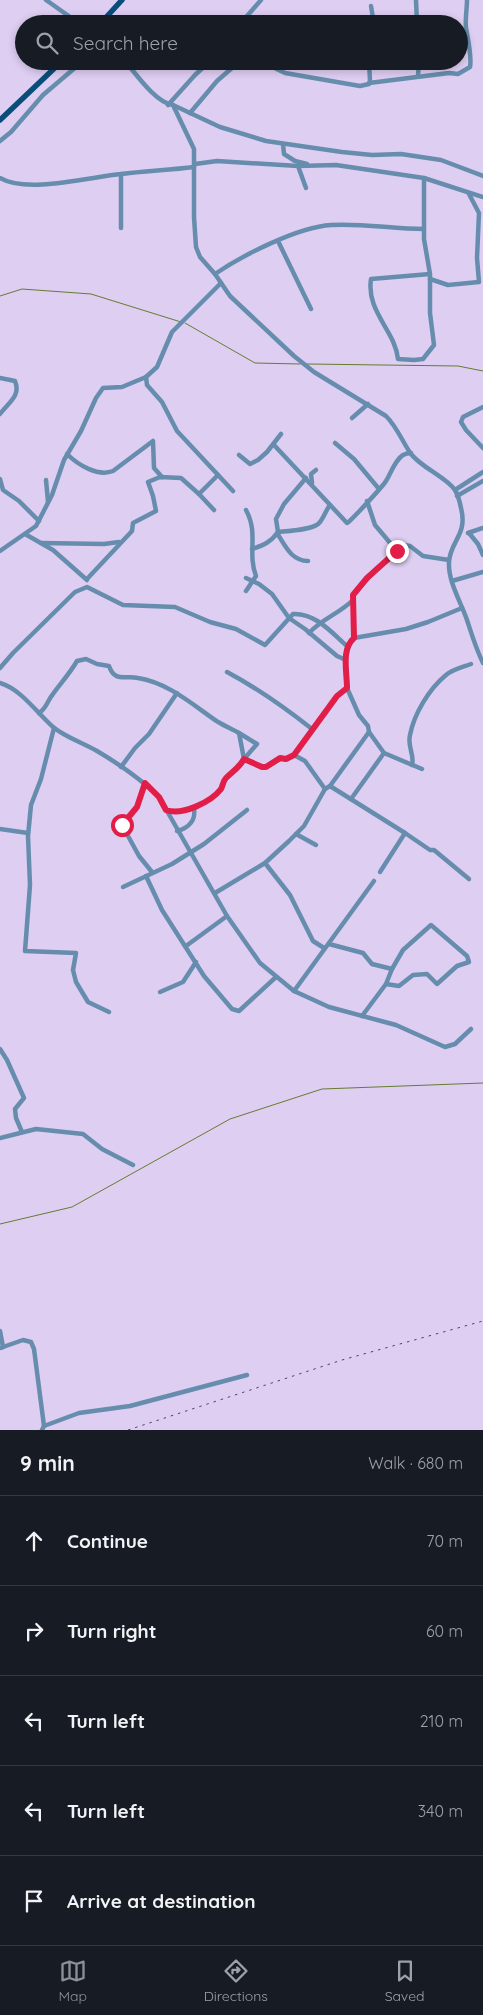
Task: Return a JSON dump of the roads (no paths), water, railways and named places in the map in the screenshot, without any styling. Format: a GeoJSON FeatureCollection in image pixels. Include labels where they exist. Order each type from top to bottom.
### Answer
{"type":"FeatureCollection","features":[{"type":"Feature","properties":{"kind":"main road"},"geometry":{"type":"LineString","coordinates":[[108,15],[122,0]]}},
{"type":"Feature","properties":{"kind":"main road"},"geometry":{"type":"LineString","coordinates":[[0,120],[53,70]]}},
{"type":"Feature","properties":{"kind":"street"},"geometry":{"type":"LineString","coordinates":[[46,0],[67,15]]}},
{"type":"Feature","properties":{"kind":"street"},"geometry":{"type":"LineString","coordinates":[[248,15],[261,0]]}},
{"type":"Feature","properties":{"kind":"street"},"geometry":{"type":"LineString","coordinates":[[416,0],[417,15]]}},
{"type":"Feature","properties":{"kind":"street"},"geometry":{"type":"LineString","coordinates":[[466,15],[467,0]]}},
{"type":"Feature","properties":{"kind":"street"},"geometry":{"type":"LineString","coordinates":[[371,6],[372,15]]}},
{"type":"Feature","properties":{"kind":"street"},"geometry":{"type":"LineString","coordinates":[[468,47],[472,58],[468,68]]}},
{"type":"Feature","properties":{"kind":"street"},"geometry":{"type":"LineString","coordinates":[[0,141],[11,132],[43,95],[72,70]]}},
{"type":"Feature","properties":{"kind":"street"},"geometry":{"type":"LineString","coordinates":[[133,70],[146,86],[168,105],[220,127],[266,141],[349,152],[401,154],[441,160],[483,176]]}},
{"type":"Feature","properties":{"kind":"street"},"geometry":{"type":"LineString","coordinates":[[168,105],[199,70]]}},
{"type":"Feature","properties":{"kind":"street"},"geometry":{"type":"LineString","coordinates":[[190,113],[217,81],[230,70]]}},
{"type":"Feature","properties":{"kind":"street"},"geometry":{"type":"LineString","coordinates":[[279,70],[285,73],[360,86],[418,76],[458,74],[465,70]]}},
{"type":"Feature","properties":{"kind":"street"},"geometry":{"type":"LineString","coordinates":[[369,70],[369,83]]}},
{"type":"Feature","properties":{"kind":"street"},"geometry":{"type":"LineString","coordinates":[[418,70],[418,76]]}},
{"type":"Feature","properties":{"kind":"street"},"geometry":{"type":"LineString","coordinates":[[173,106],[194,148],[194,217],[196,247],[200,257],[215,274],[230,296],[294,356],[314,372],[386,416],[395,425],[411,453],[418,461],[455,490],[463,518],[462,531],[449,560],[452,581],[483,662]]}},
{"type":"Feature","properties":{"kind":"street"},"geometry":{"type":"LineString","coordinates":[[283,144],[284,154],[295,161],[313,166]]}},
{"type":"Feature","properties":{"kind":"street"},"geometry":{"type":"LineString","coordinates":[[0,178],[20,185],[39,186],[194,166],[217,161],[298,166],[336,164],[424,178],[483,197]]}},
{"type":"Feature","properties":{"kind":"street"},"geometry":{"type":"LineString","coordinates":[[298,166],[306,188]]}},
{"type":"Feature","properties":{"kind":"street"},"geometry":{"type":"LineString","coordinates":[[121,174],[121,228]]}},
{"type":"Feature","properties":{"kind":"street"},"geometry":{"type":"LineString","coordinates":[[424,178],[424,229],[430,277],[430,313],[434,345],[424,358],[414,360],[398,359],[397,346],[375,310],[371,279],[430,277],[448,285],[479,282],[477,258],[481,214],[469,194]]}},
{"type":"Feature","properties":{"kind":"street"},"geometry":{"type":"LineString","coordinates":[[215,274],[233,261],[306,229],[330,225],[424,229]]}},
{"type":"Feature","properties":{"kind":"street"},"geometry":{"type":"LineString","coordinates":[[278,242],[311,309]]}},
{"type":"Feature","properties":{"kind":"street"},"geometry":{"type":"LineString","coordinates":[[0,551],[31,530],[39,520],[48,504],[67,454],[103,388],[122,387],[146,377],[157,367],[172,332],[221,283]]}},
{"type":"Feature","properties":{"kind":"street"},"geometry":{"type":"LineString","coordinates":[[146,377],[147,385],[162,402],[177,431],[232,490]]}},
{"type":"Feature","properties":{"kind":"street"},"geometry":{"type":"LineString","coordinates":[[0,378],[15,381],[18,390],[0,414]]}},
{"type":"Feature","properties":{"kind":"street"},"geometry":{"type":"LineString","coordinates":[[352,418],[368,404]]}},
{"type":"Feature","properties":{"kind":"street"},"geometry":{"type":"LineString","coordinates":[[483,407],[463,417],[461,422],[483,448]]}},
{"type":"Feature","properties":{"kind":"street"},"geometry":{"type":"LineString","coordinates":[[239,455],[250,464],[258,460],[274,445],[281,434]]}},
{"type":"Feature","properties":{"kind":"street"},"geometry":{"type":"LineString","coordinates":[[67,454],[75,462],[106,474],[113,472],[152,441],[154,468],[163,477]]}},
{"type":"Feature","properties":{"kind":"street"},"geometry":{"type":"LineString","coordinates":[[335,443],[354,459],[379,489]]}},
{"type":"Feature","properties":{"kind":"street"},"geometry":{"type":"LineString","coordinates":[[274,445],[347,523],[352,520],[385,483],[397,461],[404,454],[411,453]]}},
{"type":"Feature","properties":{"kind":"street"},"geometry":{"type":"LineString","coordinates":[[312,485],[311,474],[316,470]]}},
{"type":"Feature","properties":{"kind":"street"},"geometry":{"type":"LineString","coordinates":[[455,490],[483,472]]}},
{"type":"Feature","properties":{"kind":"street"},"geometry":{"type":"LineString","coordinates":[[199,494],[218,475]]}},
{"type":"Feature","properties":{"kind":"street"},"geometry":{"type":"LineString","coordinates":[[87,587],[87,579],[132,531],[133,523],[156,511],[154,496],[148,482],[163,477],[181,478],[214,510]]}},
{"type":"Feature","properties":{"kind":"street"},"geometry":{"type":"LineString","coordinates":[[306,478],[284,504],[276,518],[277,532],[290,554],[302,561],[308,561]]}},
{"type":"Feature","properties":{"kind":"street"},"geometry":{"type":"LineString","coordinates":[[0,479],[3,490],[19,501],[39,520]]}},
{"type":"Feature","properties":{"kind":"street"},"geometry":{"type":"LineString","coordinates":[[46,480],[48,504]]}},
{"type":"Feature","properties":{"kind":"street"},"geometry":{"type":"LineString","coordinates":[[457,496],[483,481]]}},
{"type":"Feature","properties":{"kind":"street"},"geometry":{"type":"LineString","coordinates":[[367,501],[375,525],[397,551]]}},
{"type":"Feature","properties":{"kind":"street"},"geometry":{"type":"LineString","coordinates":[[277,532],[307,528],[320,523],[330,505]]}},
{"type":"Feature","properties":{"kind":"street"},"geometry":{"type":"LineString","coordinates":[[246,510],[252,521],[252,565],[256,576],[246,587],[246,591]]}},
{"type":"Feature","properties":{"kind":"street"},"geometry":{"type":"LineString","coordinates":[[469,533],[483,528]]}},
{"type":"Feature","properties":{"kind":"street"},"geometry":{"type":"LineString","coordinates":[[462,531],[469,533],[478,544],[483,555]]}},
{"type":"Feature","properties":{"kind":"street"},"geometry":{"type":"LineString","coordinates":[[252,549],[264,545],[273,539],[277,532]]}},
{"type":"Feature","properties":{"kind":"street"},"geometry":{"type":"LineString","coordinates":[[25,534],[53,550],[87,579]]}},
{"type":"Feature","properties":{"kind":"street"},"geometry":{"type":"LineString","coordinates":[[41,543],[104,544],[120,542]]}},
{"type":"Feature","properties":{"kind":"street"},"geometry":{"type":"LineString","coordinates":[[354,638],[353,595],[367,578],[404,545],[410,546],[423,556],[449,560]]}},
{"type":"Feature","properties":{"kind":"street"},"geometry":{"type":"LineString","coordinates":[[452,581],[483,572]]}},
{"type":"Feature","properties":{"kind":"street"},"geometry":{"type":"LineString","coordinates":[[246,578],[272,594],[289,618],[337,656],[346,660]]}},
{"type":"Feature","properties":{"kind":"street"},"geometry":{"type":"LineString","coordinates":[[0,668],[75,592],[87,587],[123,605],[175,607],[210,622],[236,630],[265,645],[293,614],[301,614],[311,617],[321,624],[348,647]]}},
{"type":"Feature","properties":{"kind":"street"},"geometry":{"type":"LineString","coordinates":[[309,633],[330,615],[353,600]]}},
{"type":"Feature","properties":{"kind":"street"},"geometry":{"type":"LineString","coordinates":[[422,769],[384,753],[359,715],[347,688],[346,660],[349,642],[354,638],[428,622],[462,608]]}},
{"type":"Feature","properties":{"kind":"street"},"geometry":{"type":"LineString","coordinates":[[39,713],[44,710],[51,696],[65,680],[77,661],[86,659],[96,664],[110,666],[112,673],[118,677],[144,678],[164,686],[189,700],[219,722],[258,744],[244,759],[240,768],[224,780],[220,790],[193,809],[174,813],[166,810]]}},
{"type":"Feature","properties":{"kind":"street"},"geometry":{"type":"LineString","coordinates":[[412,765],[414,758],[409,747],[410,735],[423,703],[446,675],[471,664]]}},
{"type":"Feature","properties":{"kind":"street"},"geometry":{"type":"LineString","coordinates":[[227,672],[252,684],[288,709],[312,729]]}},
{"type":"Feature","properties":{"kind":"street"},"geometry":{"type":"LineString","coordinates":[[0,683],[14,690],[54,728],[121,767],[145,783],[159,797],[227,916],[260,963],[294,991],[329,1007],[396,1025],[446,1047],[455,1044],[471,1029]]}},
{"type":"Feature","properties":{"kind":"street"},"geometry":{"type":"LineString","coordinates":[[244,759],[266,767],[280,758],[286,759],[294,755],[337,696],[347,688]]}},
{"type":"Feature","properties":{"kind":"street"},"geometry":{"type":"LineString","coordinates":[[121,767],[149,734],[177,693]]}},
{"type":"Feature","properties":{"kind":"street"},"geometry":{"type":"LineString","coordinates":[[54,728],[41,780],[31,805],[28,832],[30,885],[25,952],[76,953],[73,970],[76,982],[88,1002],[109,1012]]}},
{"type":"Feature","properties":{"kind":"street"},"geometry":{"type":"LineString","coordinates":[[215,893],[265,862],[304,826],[325,789],[330,786],[369,732]]}},
{"type":"Feature","properties":{"kind":"street"},"geometry":{"type":"LineString","coordinates":[[239,733],[244,759]]}},
{"type":"Feature","properties":{"kind":"street"},"geometry":{"type":"LineString","coordinates":[[352,799],[384,753]]}},
{"type":"Feature","properties":{"kind":"street"},"geometry":{"type":"LineString","coordinates":[[294,755],[305,761],[325,789]]}},
{"type":"Feature","properties":{"kind":"street"},"geometry":{"type":"LineString","coordinates":[[145,783],[137,807],[122,825],[139,856],[152,872]]}},
{"type":"Feature","properties":{"kind":"street"},"geometry":{"type":"LineString","coordinates":[[330,786],[387,824],[398,828],[430,850],[434,850],[469,879]]}},
{"type":"Feature","properties":{"kind":"street"},"geometry":{"type":"LineString","coordinates":[[177,831],[189,826],[195,813],[193,809]]}},
{"type":"Feature","properties":{"kind":"street"},"geometry":{"type":"LineString","coordinates":[[123,887],[172,864],[204,844],[248,810]]}},
{"type":"Feature","properties":{"kind":"street"},"geometry":{"type":"LineString","coordinates":[[0,830],[28,832]]}},
{"type":"Feature","properties":{"kind":"street"},"geometry":{"type":"LineString","coordinates":[[380,872],[405,833]]}},
{"type":"Feature","properties":{"kind":"street"},"geometry":{"type":"LineString","coordinates":[[296,834],[316,845]]}},
{"type":"Feature","properties":{"kind":"street"},"geometry":{"type":"LineString","coordinates":[[265,862],[290,896],[313,941],[324,948]]}},
{"type":"Feature","properties":{"kind":"street"},"geometry":{"type":"LineString","coordinates":[[146,876],[162,910],[204,976],[236,1011],[240,1011],[276,977]]}},
{"type":"Feature","properties":{"kind":"street"},"geometry":{"type":"LineString","coordinates":[[294,991],[374,881]]}},
{"type":"Feature","properties":{"kind":"street"},"geometry":{"type":"LineString","coordinates":[[186,946],[227,916]]}},
{"type":"Feature","properties":{"kind":"street"},"geometry":{"type":"LineString","coordinates":[[362,1016],[386,984],[403,950],[431,925],[468,956],[469,962],[457,966],[437,984],[427,974],[413,975],[399,986],[386,984]]}},
{"type":"Feature","properties":{"kind":"street"},"geometry":{"type":"LineString","coordinates":[[329,944],[363,953],[372,964],[392,969]]}},
{"type":"Feature","properties":{"kind":"street"},"geometry":{"type":"LineString","coordinates":[[160,992],[183,982],[196,962]]}},
{"type":"Feature","properties":{"kind":"street"},"geometry":{"type":"LineString","coordinates":[[0,1049],[8,1060],[24,1098],[15,1109],[16,1118],[22,1132]]}},
{"type":"Feature","properties":{"kind":"street"},"geometry":{"type":"LineString","coordinates":[[0,1138],[36,1129],[83,1134],[102,1149],[133,1165]]}},
{"type":"Feature","properties":{"kind":"street"},"geometry":{"type":"LineString","coordinates":[[0,1331],[2,1348],[23,1340],[31,1342],[34,1349],[43,1428],[79,1413],[130,1406],[247,1375]]}},
{"type":"Feature","properties":{"kind":"waterway"},"geometry":{"type":"LineString","coordinates":[[0,296],[22,289],[91,294],[181,322]]}},
{"type":"Feature","properties":{"kind":"waterway"},"geometry":{"type":"LineString","coordinates":[[185,323],[255,363],[300,364]]}},
{"type":"Feature","properties":{"kind":"waterway"},"geometry":{"type":"LineString","coordinates":[[307,364],[458,366],[483,371]]}},
{"type":"Feature","properties":{"kind":"waterway"},"geometry":{"type":"LineString","coordinates":[[0,1224],[72,1207],[230,1119],[322,1089],[483,1083]]}},
{"type":"Feature","properties":{"kind":"railway"},"geometry":{"type":"LineString","coordinates":[[128,1430],[342,1360],[483,1321]]}}]}
